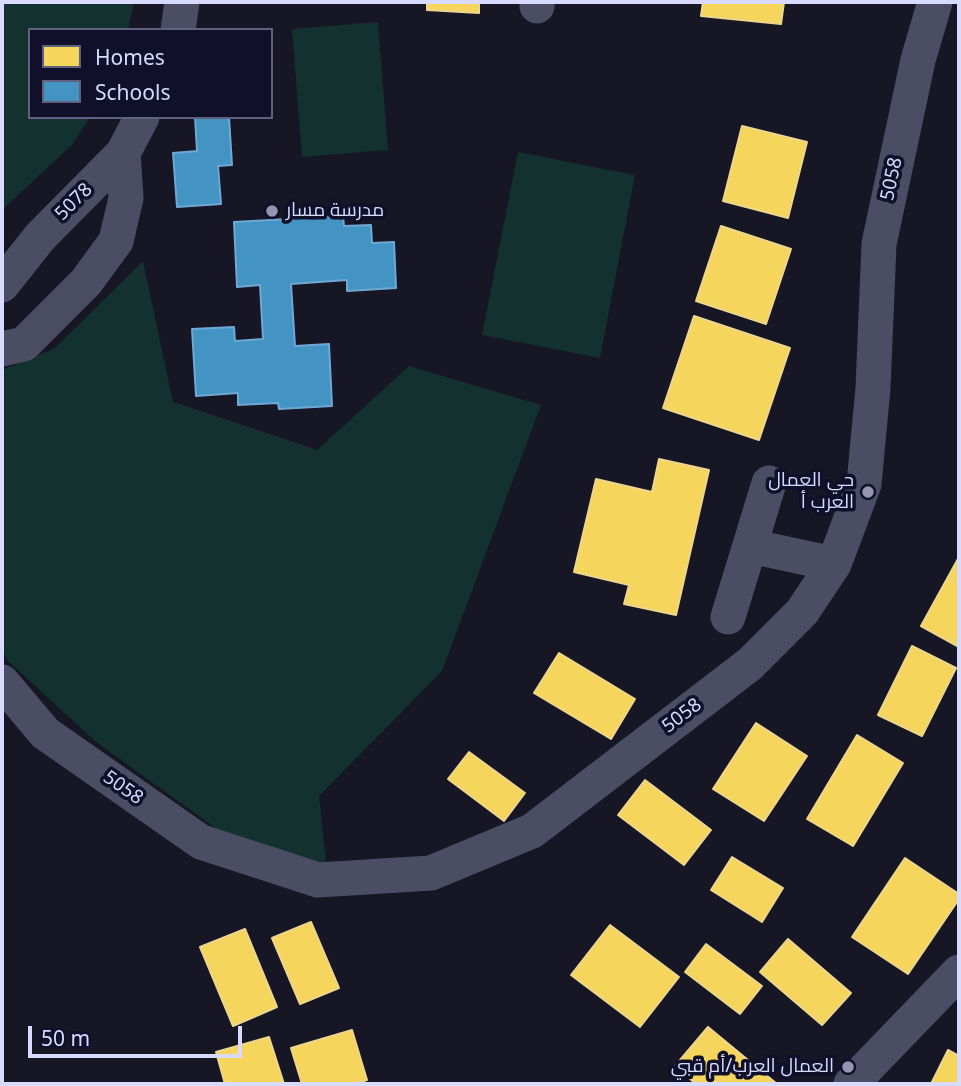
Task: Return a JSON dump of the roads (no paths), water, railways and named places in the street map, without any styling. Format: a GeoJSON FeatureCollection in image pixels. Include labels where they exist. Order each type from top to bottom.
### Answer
{"type":"FeatureCollection","features":[{"type":"Feature","properties":{"kind":"street"},"geometry":{"type":"LineString","coordinates":[[178,28],[182,2]]}},
{"type":"Feature","properties":{"kind":"street","name":"5058"},"geometry":{"type":"LineString","coordinates":[[2,682],[45,733],[201,842],[318,880],[431,873],[532,831],[739,672],[802,612],[834,564],[864,484],[873,388],[879,244],[918,60],[935,2]]}},
{"type":"Feature","properties":{"kind":"street","name":"5078"},"geometry":{"type":"LineString","coordinates":[[2,285],[40,237],[123,153],[141,119]]}},
{"type":"Feature","properties":{"kind":"street"},"geometry":{"type":"LineString","coordinates":[[2,349],[24,344],[86,282],[116,241],[126,198],[123,153]]}},
{"type":"Feature","properties":{"kind":"street"},"geometry":{"type":"LineString","coordinates":[[728,617],[769,483]]}},
{"type":"Feature","properties":{"kind":"street"},"geometry":{"type":"LineString","coordinates":[[750,546],[834,564]]}},
{"type":"Feature","properties":{"kind":"street"},"geometry":{"type":"LineString","coordinates":[[851,1084],[959,972]]}},
{"type":"Feature","properties":{"kind":"place","name":"مدرسة مسار"},"geometry":{"type":"Point","coordinates":[272,211]}},
{"type":"Feature","properties":{"kind":"place","name":"حي العمال العرب أ"},"geometry":{"type":"Point","coordinates":[868,492]}},
{"type":"Feature","properties":{"kind":"place","name":"العمال العرب/أم قبي"},"geometry":{"type":"Point","coordinates":[848,1067]}}]}
